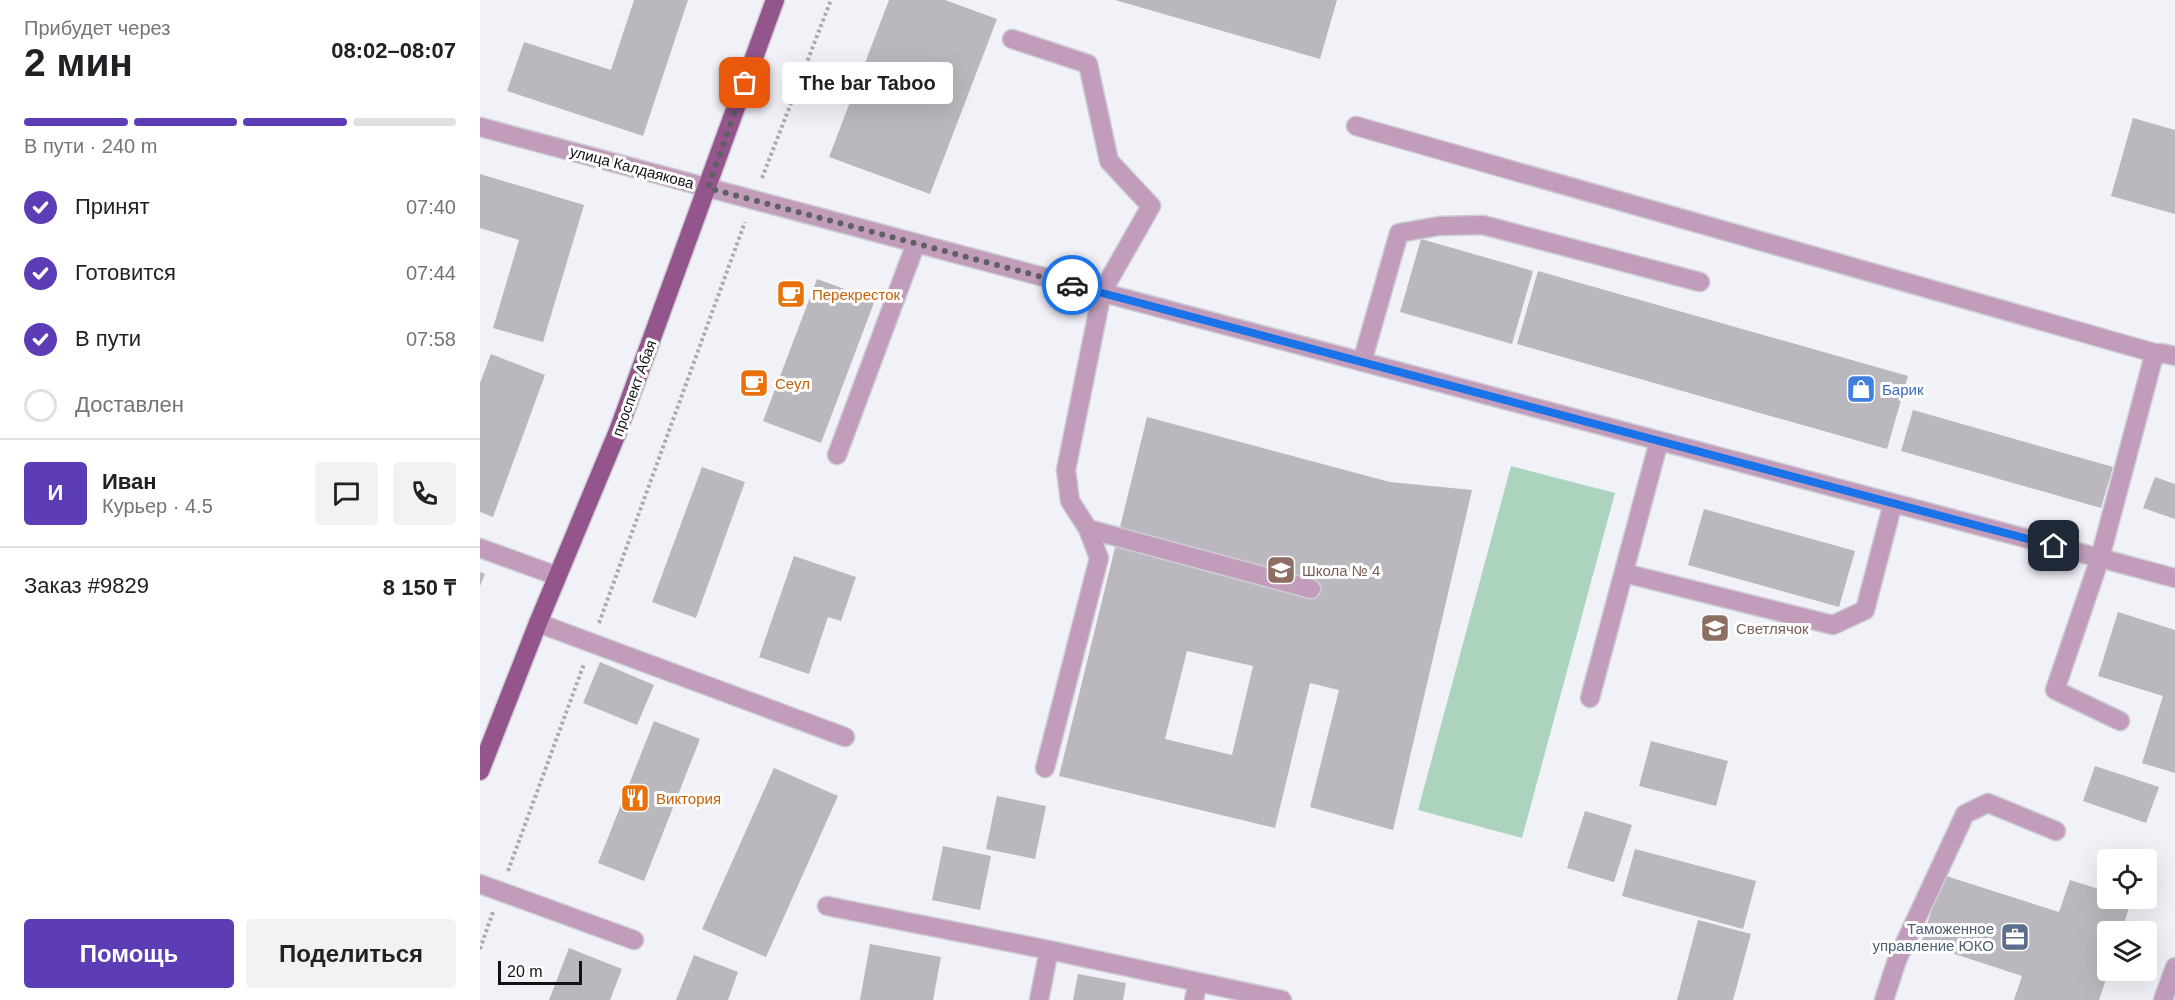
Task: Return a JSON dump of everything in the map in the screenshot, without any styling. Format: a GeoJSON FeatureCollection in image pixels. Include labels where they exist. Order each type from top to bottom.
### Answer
{"type":"FeatureCollection","features":[{"type":"Feature","properties":{"kind":"main road","name":"проспект Абая"},"geometry":{"type":"LineString","coordinates":[[480,771],[557,576],[618,431],[775,0]]}},
{"type":"Feature","properties":{"kind":"street"},"geometry":{"type":"LineString","coordinates":[[1012,39],[1088,64],[1109,161],[1150,206],[1102,292],[1066,471],[1070,501],[1088,529],[1099,558],[1045,768]]}},
{"type":"Feature","properties":{"kind":"street"},"geometry":{"type":"LineString","coordinates":[[1356,126],[2167,355]]}},
{"type":"Feature","properties":{"kind":"street","name":"улица Калдаякова"},"geometry":{"type":"LineString","coordinates":[[480,127],[2175,578]]}},
{"type":"Feature","properties":{"kind":"street"},"geometry":{"type":"LineString","coordinates":[[1362,362],[1399,233],[1439,226],[1483,225],[1700,282]]}},
{"type":"Feature","properties":{"kind":"street"},"geometry":{"type":"LineString","coordinates":[[837,455],[916,243]]}},
{"type":"Feature","properties":{"kind":"street"},"geometry":{"type":"LineString","coordinates":[[2120,721],[2055,690],[2100,558],[2154,359],[2167,355]]}},
{"type":"Feature","properties":{"kind":"street"},"geometry":{"type":"LineString","coordinates":[[1590,698],[1659,441]]}},
{"type":"Feature","properties":{"kind":"street"},"geometry":{"type":"LineString","coordinates":[[1624,573],[1833,626],[1865,610],[1893,503]]}},
{"type":"Feature","properties":{"kind":"street"},"geometry":{"type":"LineString","coordinates":[[1088,529],[1311,589]]}},
{"type":"Feature","properties":{"kind":"street"},"geometry":{"type":"LineString","coordinates":[[480,548],[557,576]]}},
{"type":"Feature","properties":{"kind":"street"},"geometry":{"type":"LineString","coordinates":[[538,624],[845,736]]}},
{"type":"Feature","properties":{"kind":"street"},"geometry":{"type":"LineString","coordinates":[[1884,1000],[1897,960],[1965,814],[1988,803],[2056,831]]}},
{"type":"Feature","properties":{"kind":"street"},"geometry":{"type":"LineString","coordinates":[[480,884],[634,940]]}},
{"type":"Feature","properties":{"kind":"street"},"geometry":{"type":"LineString","coordinates":[[827,906],[1049,950],[1282,1000]]}},
{"type":"Feature","properties":{"kind":"street"},"geometry":{"type":"LineString","coordinates":[[1039,1000],[1049,950]]}},
{"type":"Feature","properties":{"kind":"street"},"geometry":{"type":"LineString","coordinates":[[2163,1000],[2175,967]]}},
{"type":"Feature","properties":{"kind":"street"},"geometry":{"type":"LineString","coordinates":[[1194,1000],[1198,982]]}},
{"type":"Feature","properties":{"kind":"path"},"geometry":{"type":"LineString","coordinates":[[480,949],[753,200],[831,0]]}},
{"type":"Feature","properties":{"kind":"green space"},"geometry":{"type":"Polygon","coordinates":[[[1511,466],[1615,493],[1522,838],[1418,810],[1511,466]]]}},
{"type":"Feature","properties":{"kind":"building"},"geometry":{"type":"Polygon","coordinates":[[[634,0],[688,0],[643,136],[507,91],[524,42],[611,70],[634,0]]]}},
{"type":"Feature","properties":{"kind":"building"},"geometry":{"type":"Polygon","coordinates":[[[889,0],[945,0],[997,19],[930,194],[829,157],[889,0]]]}},
{"type":"Feature","properties":{"kind":"building"},"geometry":{"type":"Polygon","coordinates":[[[1115,0],[1337,0],[1320,59],[1115,0]]]}},
{"type":"Feature","properties":{"kind":"building"},"geometry":{"type":"Polygon","coordinates":[[[2133,118],[2175,130],[2175,214],[2111,196],[2133,118]]]}},
{"type":"Feature","properties":{"kind":"building"},"geometry":{"type":"Polygon","coordinates":[[[480,174],[584,205],[543,342],[493,328],[519,240],[480,228],[480,174]]]}},
{"type":"Feature","properties":{"kind":"building"},"geometry":{"type":"Polygon","coordinates":[[[1421,239],[1533,271],[1512,344],[1400,312],[1421,239]]]}},
{"type":"Feature","properties":{"kind":"building"},"geometry":{"type":"Polygon","coordinates":[[[1538,271],[1908,376],[1887,449],[1517,344],[1538,271]]]}},
{"type":"Feature","properties":{"kind":"building"},"geometry":{"type":"Polygon","coordinates":[[[817,279],[875,300],[821,443],[763,421],[817,279]]]}},
{"type":"Feature","properties":{"kind":"building"},"geometry":{"type":"Polygon","coordinates":[[[491,354],[545,375],[493,517],[480,512],[480,383],[491,354]]]}},
{"type":"Feature","properties":{"kind":"building"},"geometry":{"type":"Polygon","coordinates":[[[1913,410],[2113,467],[2101,508],[1901,451],[1913,410]]]}},
{"type":"Feature","properties":{"kind":"building","name":"Школа № 4"},"geometry":{"type":"Polygon","coordinates":[[[1147,417],[1390,482],[1472,490],[1393,830],[1310,807],[1339,690],[1310,683],[1275,828],[1059,776],[1147,417]],[[1187,651],[1165,739],[1232,755],[1253,666],[1187,651]]]}},
{"type":"Feature","properties":{"kind":"building"},"geometry":{"type":"Polygon","coordinates":[[[702,467],[745,482],[696,618],[652,602],[702,467]]]}},
{"type":"Feature","properties":{"kind":"building"},"geometry":{"type":"Polygon","coordinates":[[[2155,477],[2175,484],[2175,519],[2143,508],[2155,477]]]}},
{"type":"Feature","properties":{"kind":"building"},"geometry":{"type":"Polygon","coordinates":[[[1704,509],[1855,551],[1839,607],[1688,565],[1704,509]]]}},
{"type":"Feature","properties":{"kind":"building"},"geometry":{"type":"Polygon","coordinates":[[[794,556],[856,577],[841,621],[828,617],[809,674],[759,657],[794,556]]]}},
{"type":"Feature","properties":{"kind":"building"},"geometry":{"type":"Polygon","coordinates":[[[480,572],[485,574],[480,586],[480,572]]]}},
{"type":"Feature","properties":{"kind":"building"},"geometry":{"type":"Polygon","coordinates":[[[2118,612],[2175,630],[2175,773],[2142,763],[2163,696],[2098,676],[2118,612]]]}},
{"type":"Feature","properties":{"kind":"building"},"geometry":{"type":"Polygon","coordinates":[[[600,662],[654,685],[637,725],[583,703],[600,662]]]}},
{"type":"Feature","properties":{"kind":"building"},"geometry":{"type":"Polygon","coordinates":[[[654,721],[700,739],[644,881],[598,863],[654,721]]]}},
{"type":"Feature","properties":{"kind":"building"},"geometry":{"type":"Polygon","coordinates":[[[1651,741],[1728,761],[1716,806],[1639,786],[1651,741]]]}},
{"type":"Feature","properties":{"kind":"building"},"geometry":{"type":"Polygon","coordinates":[[[2095,766],[2159,787],[2146,823],[2083,801],[2095,766]]]}},
{"type":"Feature","properties":{"kind":"building"},"geometry":{"type":"Polygon","coordinates":[[[774,768],[838,796],[766,957],[702,929],[774,768]]]}},
{"type":"Feature","properties":{"kind":"building"},"geometry":{"type":"Polygon","coordinates":[[[997,796],[1046,806],[1035,859],[986,849],[997,796]]]}},
{"type":"Feature","properties":{"kind":"building"},"geometry":{"type":"Polygon","coordinates":[[[1585,811],[1632,825],[1614,882],[1567,868],[1585,811]]]}},
{"type":"Feature","properties":{"kind":"building"},"geometry":{"type":"Polygon","coordinates":[[[943,846],[991,856],[980,910],[932,900],[943,846]]]}},
{"type":"Feature","properties":{"kind":"building"},"geometry":{"type":"Polygon","coordinates":[[[1635,849],[1756,881],[1743,929],[1622,896],[1635,849]]]}},
{"type":"Feature","properties":{"kind":"building","name":"Таможенное управление ЮКО"},"geometry":{"type":"Polygon","coordinates":[[[1943,875],[2059,912],[2070,880],[2097,889],[2097,909],[2129,909],[2125,921],[2097,921],[2097,981],[2105,981],[2099,1000],[2014,1000],[2022,976],[1921,943],[1943,875]]]}},
{"type":"Feature","properties":{"kind":"building"},"geometry":{"type":"Polygon","coordinates":[[[1698,920],[1751,934],[1733,1000],[1677,1000],[1698,920]]]}},
{"type":"Feature","properties":{"kind":"building"},"geometry":{"type":"Polygon","coordinates":[[[870,944],[941,957],[933,1000],[860,1000],[870,944]]]}},
{"type":"Feature","properties":{"kind":"building"},"geometry":{"type":"Polygon","coordinates":[[[569,948],[622,969],[610,1000],[549,1000],[569,948]]]}},
{"type":"Feature","properties":{"kind":"building"},"geometry":{"type":"Polygon","coordinates":[[[694,955],[738,972],[728,1000],[676,1000],[694,955]]]}},
{"type":"Feature","properties":{"kind":"building"},"geometry":{"type":"Polygon","coordinates":[[[1078,974],[1126,983],[1123,1000],[1073,1000],[1078,974]]]}},
{"type":"Feature","properties":{"kind":"way so far"},"geometry":{"type":"LineString","coordinates":[[745,83],[708,188],[1072,285]]}},
{"type":"Feature","properties":{"kind":"place","name":"The bar Taboo"},"geometry":{"type":"Point","coordinates":[745,83]}},
{"type":"Feature","properties":{"kind":"place","name":"Перекресток"},"geometry":{"type":"Point","coordinates":[791,294]}},
{"type":"Feature","properties":{"kind":"place","name":"Сеул"},"geometry":{"type":"Point","coordinates":[754,383]}},
{"type":"Feature","properties":{"kind":"place","name":"Барик"},"geometry":{"type":"Point","coordinates":[1861,389]}},
{"type":"Feature","properties":{"kind":"place","name":"Школа № 4"},"geometry":{"type":"Point","coordinates":[1281,570]}},
{"type":"Feature","properties":{"kind":"place","name":"Светлячок"},"geometry":{"type":"Point","coordinates":[1715,628]}},
{"type":"Feature","properties":{"kind":"place","name":"Виктория"},"geometry":{"type":"Point","coordinates":[635,798]}},
{"type":"Feature","properties":{"kind":"place","name":"Таможенное управление ЮКО"},"geometry":{"type":"Point","coordinates":[2015,937]}},
{"type":"Feature","properties":{"kind":"route"},"geometry":{"type":"LineString","coordinates":[[1072,285],[2054,546]]}}]}
